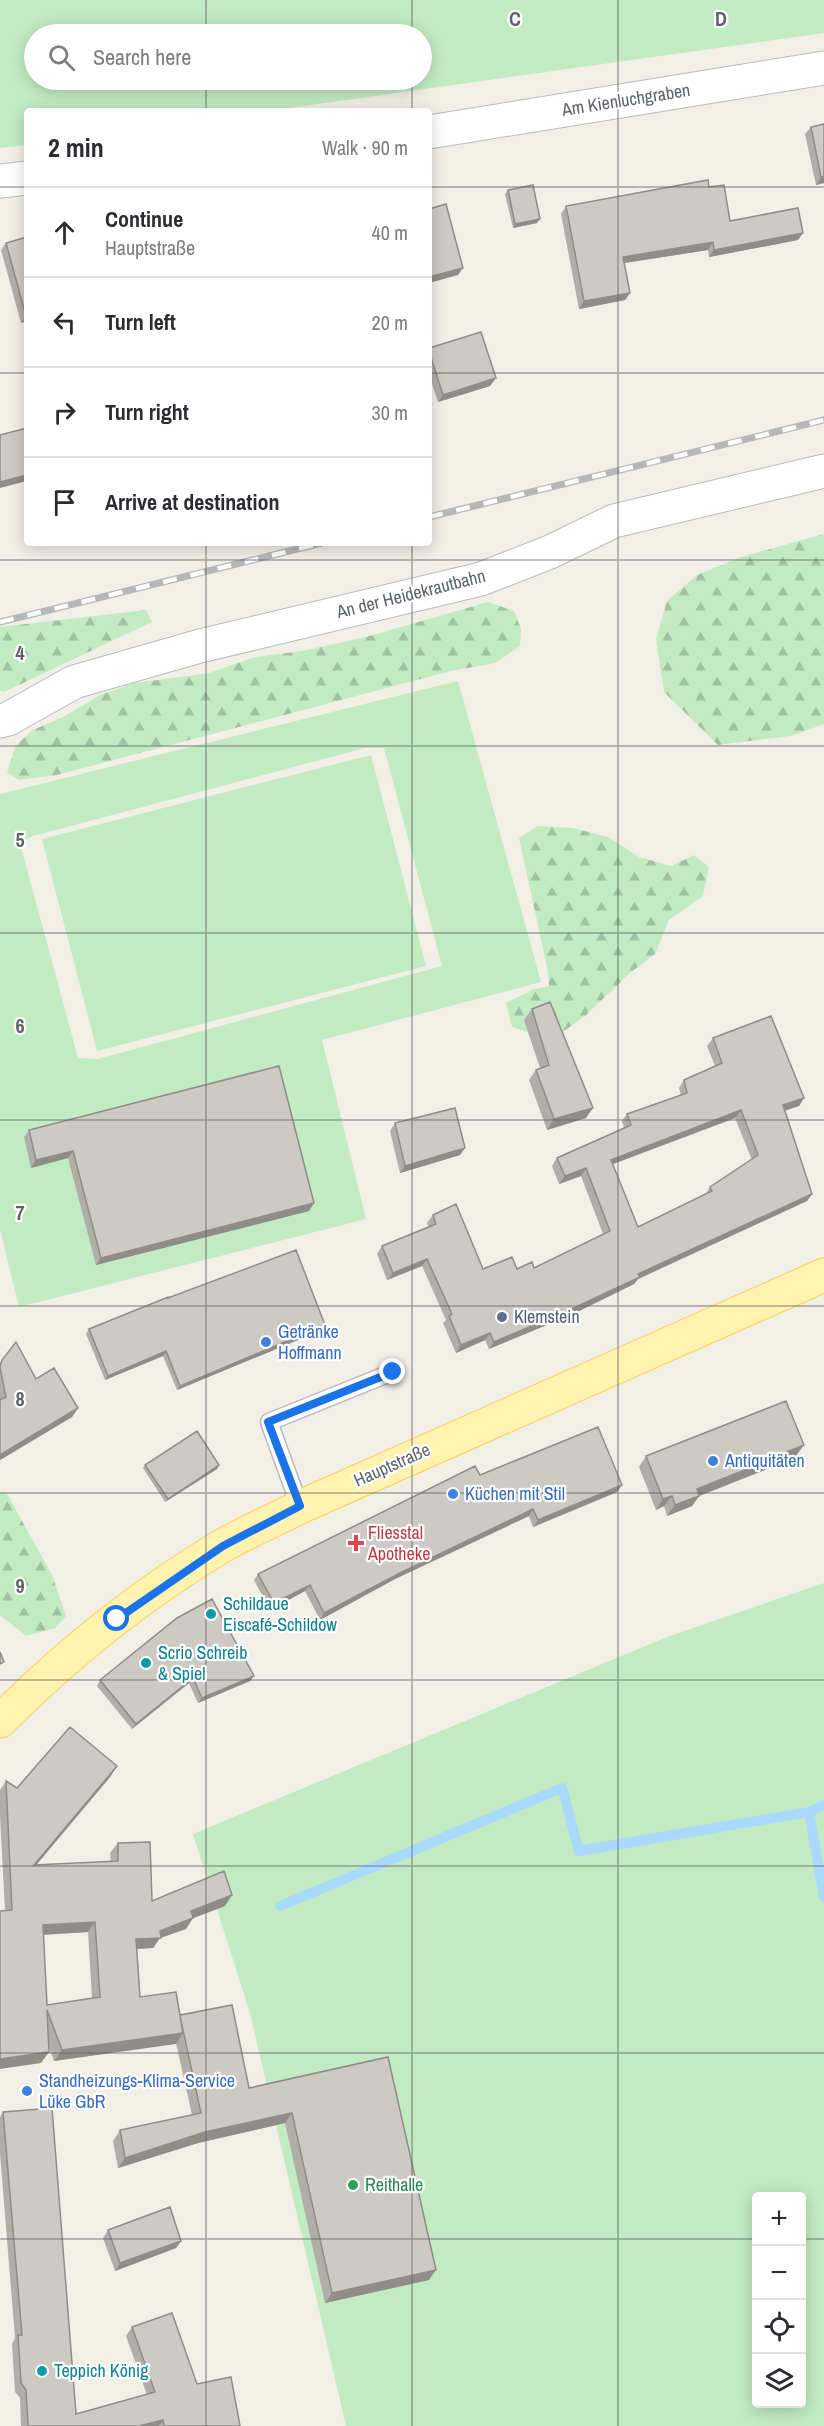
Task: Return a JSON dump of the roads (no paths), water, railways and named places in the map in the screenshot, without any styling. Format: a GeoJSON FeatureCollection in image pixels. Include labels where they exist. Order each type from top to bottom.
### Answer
{"type":"FeatureCollection","features":[{"type":"Feature","properties":{"kind":"main road","name":"Hauptstraße"},"geometry":{"type":"LineString","coordinates":[[0,1721],[37,1686],[117,1619],[223,1546],[300,1506],[824,1275]]}},
{"type":"Feature","properties":{"kind":"street","name":"Am Kienluchgraben"},"geometry":{"type":"LineString","coordinates":[[432,132],[824,68]]}},
{"type":"Feature","properties":{"kind":"street"},"geometry":{"type":"LineString","coordinates":[[0,181],[24,178]]}},
{"type":"Feature","properties":{"kind":"street","name":"An der Heidekrautbahn"},"geometry":{"type":"LineString","coordinates":[[0,721],[8,719],[74,682],[200,646],[481,579],[550,552],[614,521],[824,471]]}},
{"type":"Feature","properties":{"kind":"lane"},"geometry":{"type":"LineString","coordinates":[[300,1506],[268,1422],[393,1372]]}},
{"type":"Feature","properties":{"kind":"waterway"},"geometry":{"type":"LineString","coordinates":[[280,1906],[562,1788],[579,1851],[809,1812],[824,1897]]}},
{"type":"Feature","properties":{"kind":"waterway"},"geometry":{"type":"LineString","coordinates":[[809,1812],[824,1805]]}},
{"type":"Feature","properties":{"kind":"railway"},"geometry":{"type":"LineString","coordinates":[[432,516],[824,420]]}},
{"type":"Feature","properties":{"kind":"railway"},"geometry":{"type":"LineString","coordinates":[[0,622],[310,546]]}},
{"type":"Feature","properties":{"kind":"place","name":"Klemstein"},"geometry":{"type":"Point","coordinates":[502,1317]}},
{"type":"Feature","properties":{"kind":"place","name":"Getränke Hoffmann"},"geometry":{"type":"Point","coordinates":[266,1342]}},
{"type":"Feature","properties":{"kind":"place","name":"Antiquitäten"},"geometry":{"type":"Point","coordinates":[713,1461]}},
{"type":"Feature","properties":{"kind":"place","name":"Küchen mit Stil"},"geometry":{"type":"Point","coordinates":[453,1494]}},
{"type":"Feature","properties":{"kind":"place","name":"Fliesstal Apotheke"},"geometry":{"type":"Point","coordinates":[356,1543]}},
{"type":"Feature","properties":{"kind":"place","name":"Schildaue Eiscafé-Schildow"},"geometry":{"type":"Point","coordinates":[211,1614]}},
{"type":"Feature","properties":{"kind":"place","name":"Scrio Schreib & Spiel"},"geometry":{"type":"Point","coordinates":[146,1663]}},
{"type":"Feature","properties":{"kind":"place","name":"Standheizungs-Klima-Service Lüke GbR"},"geometry":{"type":"Point","coordinates":[27,2091]}},
{"type":"Feature","properties":{"kind":"place","name":"Reithalle"},"geometry":{"type":"Point","coordinates":[353,2185]}},
{"type":"Feature","properties":{"kind":"place","name":"Teppich König"},"geometry":{"type":"Point","coordinates":[42,2371]}}]}
